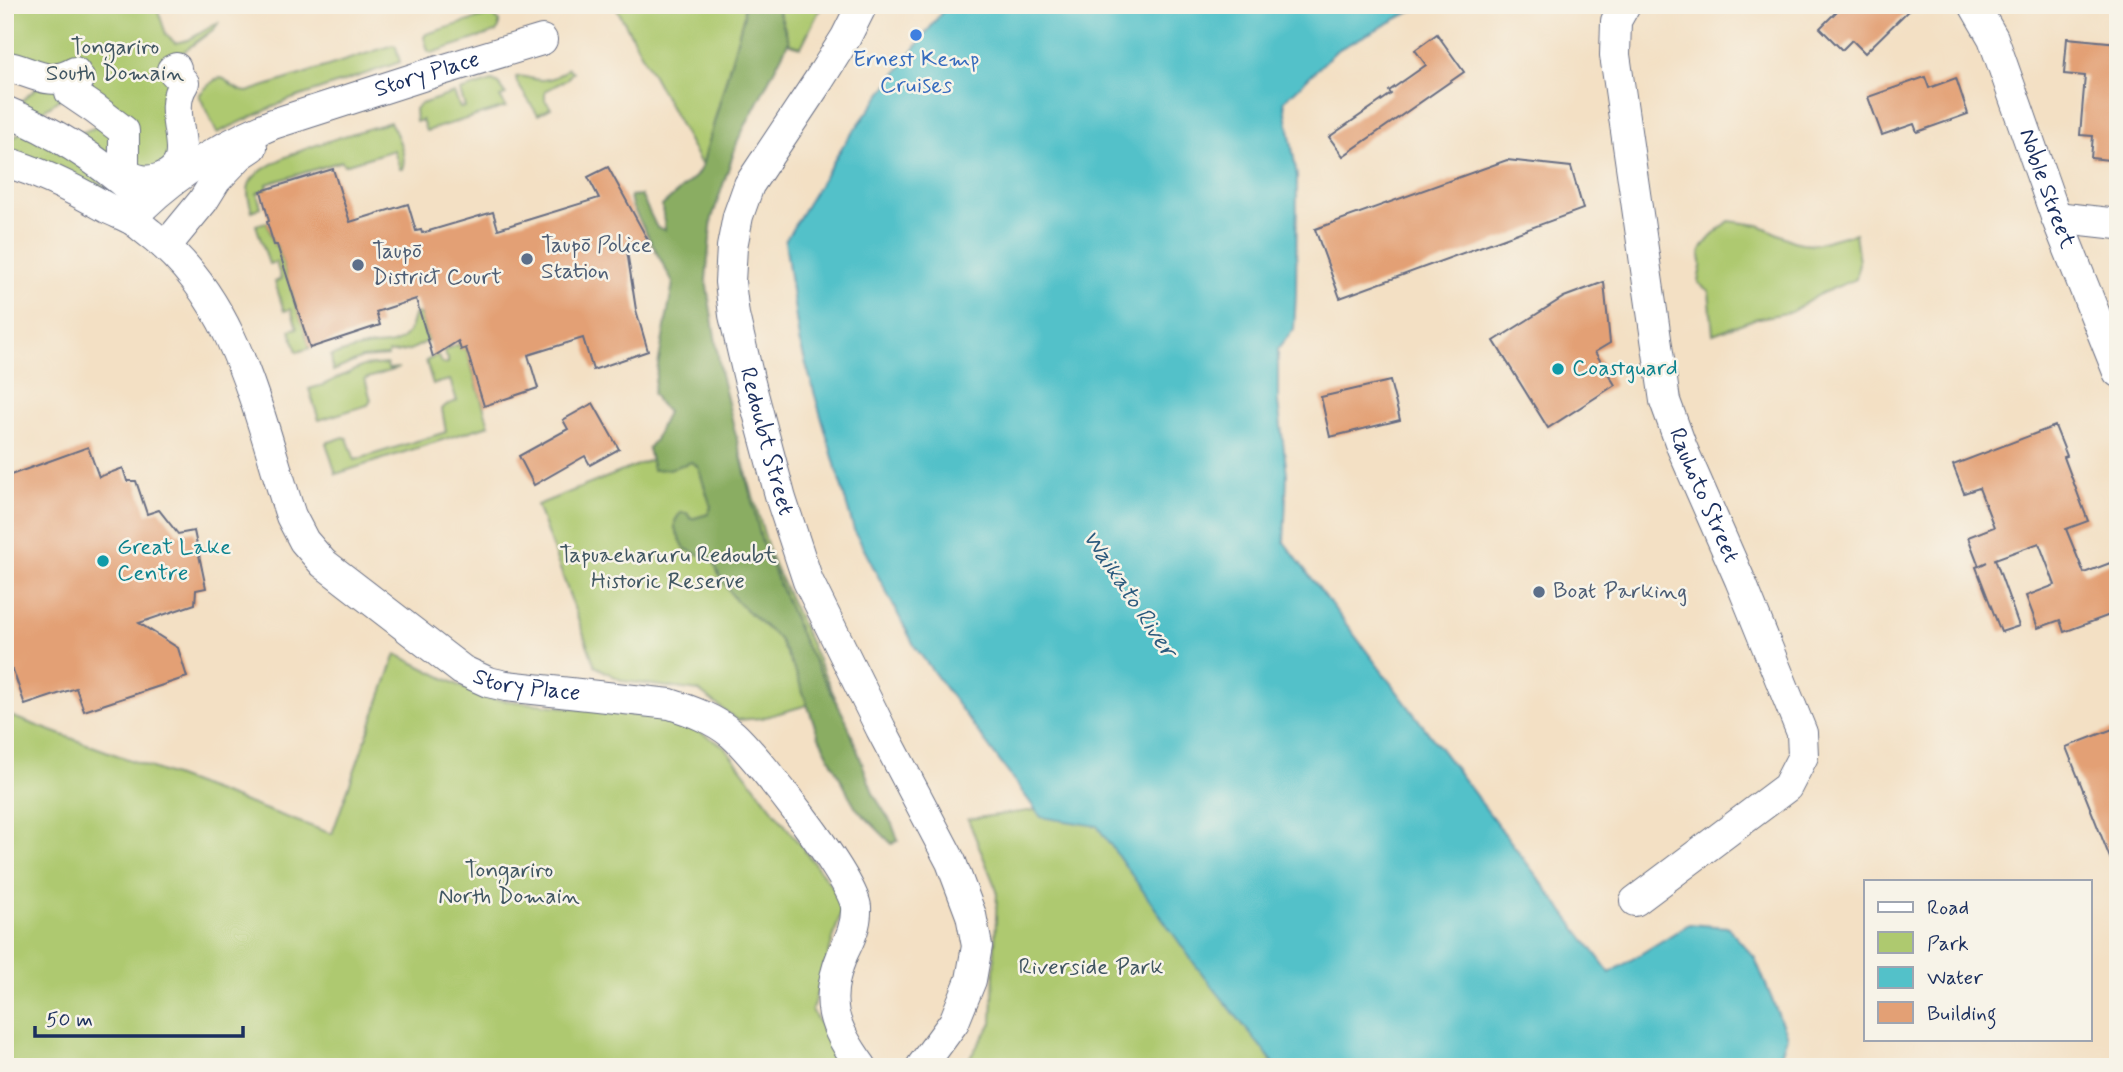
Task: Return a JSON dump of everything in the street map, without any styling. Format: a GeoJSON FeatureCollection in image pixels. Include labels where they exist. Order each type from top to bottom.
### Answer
{"type":"FeatureCollection","features":[{"type":"Feature","properties":{"kind":"street","name":"Redoubt Street"},"geometry":{"type":"LineString","coordinates":[[862,5],[820,80],[749,185],[738,216],[732,247],[730,282],[734,315],[749,379],[781,499],[808,580],[875,717],[951,862],[971,915],[976,946],[971,981],[954,1022],[921,1067]]}},
{"type":"Feature","properties":{"kind":"street","name":"Rauhoto Street"},"geometry":{"type":"LineString","coordinates":[[1625,5],[1616,22],[1615,55],[1665,401],[1682,448],[1740,580],[1802,733],[1803,756],[1787,787],[1636,901]]}},
{"type":"Feature","properties":{"kind":"street","name":"Noble Street"},"geometry":{"type":"LineString","coordinates":[[1979,7],[1993,38],[2056,217],[2118,372]]}},
{"type":"Feature","properties":{"kind":"street","name":"Story Place"},"geometry":{"type":"LineString","coordinates":[[139,211],[166,185],[222,148],[273,124],[422,75],[542,40]]}},
{"type":"Feature","properties":{"kind":"street"},"geometry":{"type":"LineString","coordinates":[[5,66],[51,81],[75,72],[79,78],[69,92],[124,131],[124,173],[146,181],[171,172],[180,157],[182,146],[175,110],[177,95],[184,83],[172,70],[176,68],[189,82],[179,103],[186,149],[181,166],[172,176],[153,184],[137,184],[124,178],[119,174],[118,134],[62,93],[5,72]]}},
{"type":"Feature","properties":{"kind":"street","name":"Story Place"},"geometry":{"type":"LineString","coordinates":[[5,111],[64,140],[120,179],[139,211],[202,287],[224,323],[250,386],[291,516],[304,541],[324,563],[463,670],[488,682],[528,690],[670,704],[711,720],[730,733],[755,758],[841,874],[856,904],[856,918],[833,983],[831,1006],[839,1034],[862,1067]]}},
{"type":"Feature","properties":{"kind":"street","name":"Story Place"},"geometry":{"type":"LineString","coordinates":[[166,246],[204,201],[216,180],[240,155],[272,133],[315,112]]}},
{"type":"Feature","properties":{"kind":"street","name":"Story Place"},"geometry":{"type":"LineString","coordinates":[[5,162],[139,211]]}},
{"type":"Feature","properties":{"kind":"street"},"geometry":{"type":"LineString","coordinates":[[2056,217],[2118,224]]}},
{"type":"Feature","properties":{"kind":"green space","name":"Tongariro South Domain"},"geometry":{"type":"Polygon","coordinates":[[[5,5],[156,5],[166,34],[175,43],[188,40],[219,22],[214,29],[171,61],[186,144],[153,184],[78,134],[104,124],[66,95],[38,114],[17,105],[41,84],[5,72],[5,5]]]}},
{"type":"Feature","properties":{"kind":"green space"},"geometry":{"type":"Polygon","coordinates":[[[615,5],[744,5],[744,15],[702,166],[615,5]]]}},
{"type":"Feature","properties":{"kind":"green space"},"geometry":{"type":"Polygon","coordinates":[[[744,5],[776,5],[789,41],[738,140],[712,218],[706,280],[721,374],[762,543],[804,642],[846,720],[874,795],[892,824],[898,840],[892,844],[855,807],[819,737],[795,671],[779,639],[736,601],[719,575],[713,560],[685,549],[675,529],[675,521],[680,513],[687,513],[691,519],[708,514],[711,507],[698,467],[692,462],[669,469],[653,470],[648,448],[655,440],[667,412],[653,393],[673,283],[632,206],[630,196],[641,195],[657,228],[665,230],[662,206],[696,176],[702,166],[744,15],[744,5]]]}},
{"type":"Feature","properties":{"kind":"green space"},"geometry":{"type":"Polygon","coordinates":[[[777,5],[822,5],[801,47],[790,44],[777,5]]]}},
{"type":"Feature","properties":{"kind":"green space"},"geometry":{"type":"Polygon","coordinates":[[[489,15],[499,21],[496,32],[432,53],[428,51],[424,37],[426,34],[489,15]]]}},
{"type":"Feature","properties":{"kind":"green space"},"geometry":{"type":"Polygon","coordinates":[[[393,45],[400,62],[286,101],[217,133],[199,95],[221,78],[238,90],[247,92],[393,45]]]}},
{"type":"Feature","properties":{"kind":"green space"},"geometry":{"type":"Polygon","coordinates":[[[568,68],[573,72],[566,80],[545,91],[545,100],[551,108],[538,115],[517,83],[516,77],[548,79],[568,68]]]}},
{"type":"Feature","properties":{"kind":"green space"},"geometry":{"type":"Polygon","coordinates":[[[492,81],[499,84],[506,95],[500,97],[506,107],[426,131],[422,120],[416,122],[415,109],[421,104],[454,93],[460,108],[465,107],[460,91],[492,81]]]}},
{"type":"Feature","properties":{"kind":"green space"},"geometry":{"type":"Polygon","coordinates":[[[390,122],[403,152],[402,169],[394,150],[344,165],[342,161],[267,184],[268,189],[257,193],[261,207],[252,211],[248,195],[249,185],[257,174],[271,164],[312,146],[390,122]]]}},
{"type":"Feature","properties":{"kind":"green space"},"geometry":{"type":"Polygon","coordinates":[[[22,127],[93,175],[116,199],[5,155],[5,143],[20,133],[22,127]]]}},
{"type":"Feature","properties":{"kind":"green space"},"geometry":{"type":"Polygon","coordinates":[[[1729,221],[1759,225],[1802,243],[1815,244],[1855,233],[1859,262],[1856,279],[1822,293],[1791,312],[1754,319],[1713,334],[1709,291],[1698,283],[1700,255],[1708,241],[1729,221]]]}},
{"type":"Feature","properties":{"kind":"green space"},"geometry":{"type":"Polygon","coordinates":[[[267,222],[310,348],[297,352],[290,330],[297,328],[291,309],[284,311],[275,282],[281,279],[276,262],[269,264],[256,225],[267,222]]]}},
{"type":"Feature","properties":{"kind":"green space"},"geometry":{"type":"Polygon","coordinates":[[[415,313],[420,314],[427,338],[439,335],[410,350],[388,353],[388,356],[362,358],[333,371],[331,356],[398,342],[409,331],[415,313]]]}},
{"type":"Feature","properties":{"kind":"green space"},"geometry":{"type":"Polygon","coordinates":[[[459,344],[461,349],[466,348],[489,425],[336,474],[326,443],[347,438],[355,460],[446,432],[442,409],[457,401],[450,380],[433,384],[426,361],[437,355],[443,364],[448,363],[443,351],[459,344]]]}},
{"type":"Feature","properties":{"kind":"green space"},"geometry":{"type":"Polygon","coordinates":[[[387,364],[388,369],[399,368],[365,379],[371,400],[368,405],[319,420],[309,389],[363,366],[387,364]]]}},
{"type":"Feature","properties":{"kind":"green space","name":"Tapuaeharuru Redoubt Historic Reserve"},"geometry":{"type":"Polygon","coordinates":[[[733,427],[771,558],[835,697],[762,718],[737,720],[699,691],[623,681],[595,666],[537,505],[733,427]]]}},
{"type":"Feature","properties":{"kind":"green space","name":"Tongariro North Domain"},"geometry":{"type":"Polygon","coordinates":[[[396,654],[484,698],[679,720],[724,746],[844,902],[812,1010],[844,1067],[5,1067],[5,714],[332,834],[396,654]]]}},
{"type":"Feature","properties":{"kind":"green space","name":"Riverside Park"},"geometry":{"type":"Polygon","coordinates":[[[1081,804],[1241,999],[1274,1067],[964,1067],[992,1023],[997,891],[968,819],[1081,804]]]}},
{"type":"Feature","properties":{"kind":"water","name":"Waikato River"},"geometry":{"type":"Polygon","coordinates":[[[947,5],[1423,5],[1337,50],[1284,101],[1297,176],[1294,329],[1278,349],[1278,402],[1287,474],[1284,542],[1610,973],[1689,924],[1727,927],[1755,958],[1787,1036],[1777,1067],[1277,1067],[1196,966],[1097,826],[1041,817],[915,647],[854,530],[799,340],[785,241],[844,144],[947,5]]]}},
{"type":"Feature","properties":{"kind":"building"},"geometry":{"type":"Polygon","coordinates":[[[1843,5],[1914,5],[1865,53],[1852,40],[1842,50],[1820,28],[1843,5]]]}},
{"type":"Feature","properties":{"kind":"building"},"geometry":{"type":"Polygon","coordinates":[[[1437,34],[1464,72],[1343,156],[1329,137],[1391,94],[1389,91],[1426,65],[1415,50],[1437,34]]]}},
{"type":"Feature","properties":{"kind":"building"},"geometry":{"type":"Polygon","coordinates":[[[2067,38],[2118,43],[2118,161],[2091,158],[2093,136],[2080,135],[2085,76],[2064,74],[2067,38]]]}},
{"type":"Feature","properties":{"kind":"building"},"geometry":{"type":"Polygon","coordinates":[[[1925,77],[1929,88],[1956,78],[1968,114],[1917,132],[1914,124],[1882,135],[1868,97],[1925,77]]]}},
{"type":"Feature","properties":{"kind":"building"},"geometry":{"type":"Polygon","coordinates":[[[1507,160],[1571,167],[1583,209],[1340,298],[1315,229],[1507,160]]]}},
{"type":"Feature","properties":{"kind":"building"},"geometry":{"type":"Polygon","coordinates":[[[608,167],[648,240],[627,251],[636,310],[648,351],[593,370],[583,338],[528,355],[538,388],[484,406],[466,348],[461,350],[458,341],[433,357],[416,299],[376,312],[380,325],[310,348],[277,245],[274,245],[261,191],[333,169],[350,222],[408,204],[416,231],[421,230],[422,233],[493,212],[498,229],[599,198],[588,177],[608,167]]]}},
{"type":"Feature","properties":{"kind":"building","name":"Coastguard"},"geometry":{"type":"Polygon","coordinates":[[[1604,282],[1610,343],[1595,352],[1615,385],[1548,428],[1494,341],[1564,297],[1604,282]]]}},
{"type":"Feature","properties":{"kind":"building"},"geometry":{"type":"Polygon","coordinates":[[[1390,381],[1400,420],[1330,437],[1321,397],[1390,381]]]}},
{"type":"Feature","properties":{"kind":"building"},"geometry":{"type":"Polygon","coordinates":[[[593,403],[619,449],[590,465],[585,456],[534,485],[519,456],[568,429],[563,420],[593,403]]]}},
{"type":"Feature","properties":{"kind":"building"},"geometry":{"type":"Polygon","coordinates":[[[2055,426],[2088,521],[2066,529],[2084,573],[2118,560],[2118,612],[2064,632],[2060,620],[2038,628],[2026,596],[2055,585],[2039,543],[1995,559],[2019,626],[2001,632],[1976,567],[1979,566],[1968,537],[1994,527],[1979,488],[1964,493],[1953,465],[2055,426]]]}},
{"type":"Feature","properties":{"kind":"building","name":"Great Lake Centre"},"geometry":{"type":"Polygon","coordinates":[[[88,447],[99,477],[123,468],[127,481],[136,481],[147,514],[159,510],[178,534],[194,531],[206,588],[196,590],[195,604],[139,623],[178,648],[187,677],[84,711],[76,688],[25,705],[13,670],[5,673],[5,477],[88,447]]]}},
{"type":"Feature","properties":{"kind":"building"},"geometry":{"type":"Polygon","coordinates":[[[2118,727],[2118,873],[2116,873],[2066,747],[2118,727]]]}},
{"type":"Feature","properties":{"kind":"place","name":"Ernest Kemp Cruises"},"geometry":{"type":"Point","coordinates":[916,35]}},
{"type":"Feature","properties":{"kind":"place","name":"Taupō Police Station"},"geometry":{"type":"Point","coordinates":[527,259]}},
{"type":"Feature","properties":{"kind":"place","name":"Taupō District Court"},"geometry":{"type":"Point","coordinates":[358,265]}},
{"type":"Feature","properties":{"kind":"place","name":"Coastguard"},"geometry":{"type":"Point","coordinates":[1558,369]}},
{"type":"Feature","properties":{"kind":"place","name":"Great Lake Centre"},"geometry":{"type":"Point","coordinates":[103,561]}},
{"type":"Feature","properties":{"kind":"place","name":"Boat Parking"},"geometry":{"type":"Point","coordinates":[1539,592]}}]}
